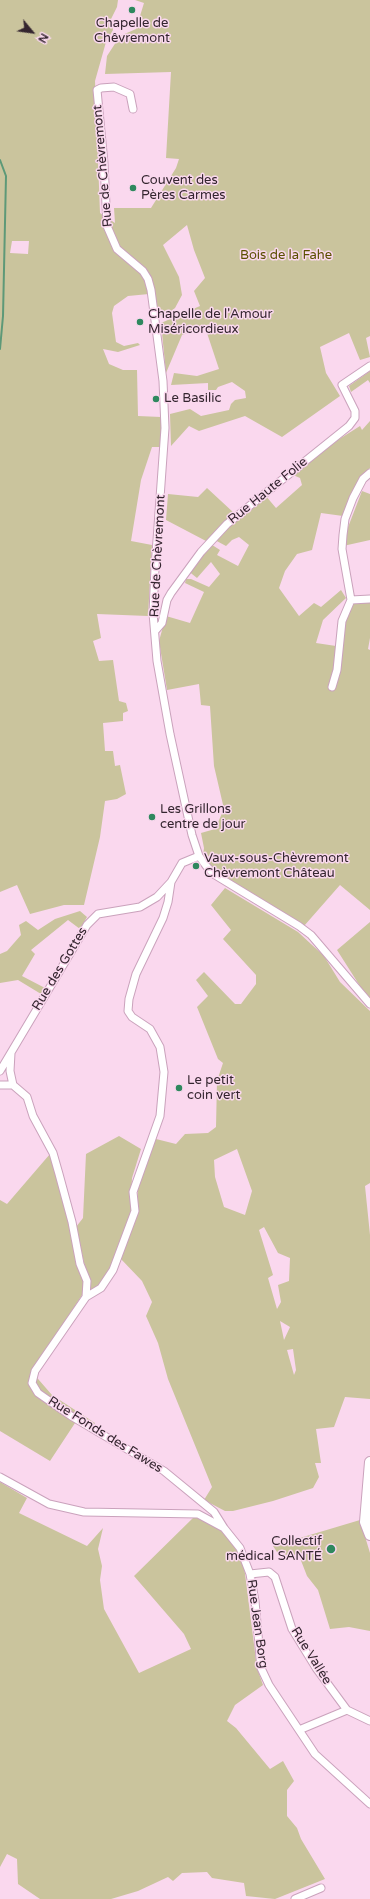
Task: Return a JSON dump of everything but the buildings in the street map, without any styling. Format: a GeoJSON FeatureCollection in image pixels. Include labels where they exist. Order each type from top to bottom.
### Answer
{"type":"FeatureCollection","features":[{"type":"Feature","properties":{"kind":"main road"},"geometry":{"type":"LineString","coordinates":[[370,1462],[365,1522],[370,1535]]}},
{"type":"Feature","properties":{"kind":"street","name":"Rue de Chèvremont"},"geometry":{"type":"LineString","coordinates":[[133,109],[130,94],[114,87],[101,88],[97,90],[104,163],[106,226],[117,249],[143,271],[148,279],[151,290],[163,381],[165,447],[154,568],[153,613],[157,661],[170,734],[192,835],[199,856],[215,875],[299,926],[311,935],[370,1004]]}},
{"type":"Feature","properties":{"kind":"street","name":"Rue Haute Folie"},"geometry":{"type":"LineString","coordinates":[[155,630],[162,623],[167,600],[171,593],[201,552],[227,524],[349,426],[355,418],[355,410],[342,384],[370,366]]}},
{"type":"Feature","properties":{"kind":"street"},"geometry":{"type":"LineString","coordinates":[[332,687],[337,670],[342,621],[351,600],[342,549],[345,519],[353,498],[363,479],[370,473]]}},
{"type":"Feature","properties":{"kind":"street"},"geometry":{"type":"LineString","coordinates":[[351,600],[370,599]]}},
{"type":"Feature","properties":{"kind":"street","name":"Rue des Gottes"},"geometry":{"type":"LineString","coordinates":[[0,1071],[11,1050],[87,925],[98,914],[140,907],[157,897],[172,882],[182,863],[199,856]]}},
{"type":"Feature","properties":{"kind":"street"},"geometry":{"type":"LineString","coordinates":[[86,1297],[101,1288],[113,1270],[135,1211],[133,1192],[140,1167],[160,1116],[164,1072],[160,1047],[150,1029],[132,1017],[128,1011],[136,974],[163,918],[172,882]]}},
{"type":"Feature","properties":{"kind":"street","name":"Rue des Gottes"},"geometry":{"type":"LineString","coordinates":[[11,1050],[10,1071],[13,1085]]}},
{"type":"Feature","properties":{"kind":"street"},"geometry":{"type":"LineString","coordinates":[[0,1085],[13,1085],[27,1097],[33,1116],[53,1152],[72,1222],[80,1264],[87,1281],[86,1297]]}},
{"type":"Feature","properties":{"kind":"street","name":"Rue Fonds des Fawes"},"geometry":{"type":"LineString","coordinates":[[86,1297],[35,1371],[32,1383],[38,1393],[71,1416],[164,1471],[214,1512],[224,1528]]}},
{"type":"Feature","properties":{"kind":"street","name":"Rue Jean Borg"},"geometry":{"type":"LineString","coordinates":[[0,1477],[49,1504],[84,1512],[198,1514],[224,1528],[240,1548],[250,1574],[255,1601],[261,1668],[269,1685],[315,1754],[370,1804]]}},
{"type":"Feature","properties":{"kind":"street"},"geometry":{"type":"LineString","coordinates":[[198,1514],[204,1503]]}},
{"type":"Feature","properties":{"kind":"street","name":"Rue Vallée"},"geometry":{"type":"LineString","coordinates":[[250,1574],[269,1572],[275,1578],[292,1630],[316,1668],[347,1710]]}},
{"type":"Feature","properties":{"kind":"street"},"geometry":{"type":"LineString","coordinates":[[299,1730],[347,1710],[370,1720]]}},
{"type":"Feature","properties":{"kind":"street"},"geometry":{"type":"LineString","coordinates":[[294,1899],[321,1888]]}},
{"type":"Feature","properties":{"kind":"green space","name":"Bois de la Fahe"},"geometry":{"type":"Polygon","coordinates":[[[0,0],[118,0],[117,7],[111,19],[113,30],[106,42],[95,81],[100,213],[115,223],[114,208],[151,208],[176,168],[179,159],[166,158],[171,72],[105,74],[107,56],[120,36],[136,29],[144,3],[135,0],[370,0],[370,336],[366,338],[370,357],[360,360],[349,333],[320,347],[326,373],[340,396],[282,437],[245,416],[199,431],[189,426],[171,446],[170,414],[190,409],[201,416],[229,410],[231,404],[235,400],[246,398],[245,391],[232,382],[218,387],[216,390],[208,390],[208,383],[171,385],[174,373],[197,376],[219,369],[205,327],[182,335],[166,373],[161,323],[200,306],[194,291],[205,278],[194,250],[187,225],[163,245],[179,277],[182,295],[175,308],[166,315],[153,316],[149,294],[128,296],[114,306],[112,313],[116,342],[124,346],[138,343],[140,345],[118,352],[103,349],[109,364],[123,370],[137,370],[138,416],[161,417],[162,447],[152,447],[141,480],[131,541],[152,545],[148,616],[97,614],[101,638],[93,641],[99,661],[113,660],[119,701],[126,703],[128,711],[123,713],[123,721],[103,723],[105,751],[113,751],[115,766],[120,765],[126,794],[117,799],[105,801],[100,837],[84,905],[64,905],[30,914],[17,885],[0,892],[0,0]],[[12,241],[10,253],[28,254],[29,241],[12,241]]]}},
{"type":"Feature","properties":{"kind":"green space"},"geometry":{"type":"Polygon","coordinates":[[[370,371],[370,383],[368,380],[351,392],[349,386],[370,371]]]}},
{"type":"Feature","properties":{"kind":"green space"},"geometry":{"type":"Polygon","coordinates":[[[370,421],[370,468],[361,476],[343,516],[321,513],[312,550],[297,554],[285,571],[279,588],[299,616],[314,603],[321,607],[341,590],[346,598],[323,620],[316,643],[336,646],[342,619],[354,600],[370,603],[370,638],[368,649],[370,650],[370,910],[340,885],[304,926],[216,871],[203,856],[204,848],[201,833],[215,829],[224,809],[214,766],[210,706],[201,705],[199,684],[167,690],[159,641],[166,616],[190,623],[204,592],[185,583],[186,579],[191,579],[209,587],[220,574],[211,562],[197,578],[187,570],[209,543],[220,550],[217,555],[238,566],[249,545],[239,537],[232,540],[226,546],[213,539],[265,495],[276,508],[302,485],[300,478],[293,475],[322,450],[360,426],[362,430],[370,421]]]}},
{"type":"Feature","properties":{"kind":"green space"},"geometry":{"type":"Polygon","coordinates":[[[207,488],[234,513],[206,541],[166,520],[168,494],[198,497],[207,488]]]}},
{"type":"Feature","properties":{"kind":"green space"},"geometry":{"type":"Polygon","coordinates":[[[362,491],[370,494],[370,540],[343,546],[345,535],[362,491]]]}},
{"type":"Feature","properties":{"kind":"green space"},"geometry":{"type":"Polygon","coordinates":[[[225,888],[298,932],[324,956],[340,982],[370,1011],[370,1183],[365,1186],[370,1235],[370,1399],[345,1397],[334,1427],[316,1429],[321,1463],[315,1463],[319,1477],[313,1488],[273,1501],[233,1511],[225,1511],[204,1500],[212,1487],[168,1379],[158,1343],[146,1316],[152,1302],[142,1281],[120,1258],[99,1288],[90,1291],[90,1281],[85,1267],[76,1227],[83,1218],[86,1154],[119,1136],[141,1149],[132,1178],[131,1201],[137,1201],[139,1178],[148,1153],[156,1139],[176,1144],[185,1134],[208,1133],[216,1127],[217,1081],[223,1063],[218,1059],[197,1007],[208,996],[196,980],[204,972],[235,1004],[241,1004],[256,984],[256,975],[223,939],[231,930],[211,905],[225,888]],[[237,1149],[214,1160],[215,1177],[224,1207],[245,1215],[252,1191],[237,1149]],[[264,1227],[259,1230],[273,1275],[268,1278],[277,1309],[281,1302],[278,1285],[289,1281],[290,1258],[278,1253],[264,1227]],[[280,1321],[284,1340],[290,1327],[280,1321]],[[293,1349],[287,1350],[294,1375],[296,1370],[293,1349]]]}},
{"type":"Feature","properties":{"kind":"green space"},"geometry":{"type":"Polygon","coordinates":[[[80,911],[87,917],[80,929],[68,920],[31,950],[35,954],[22,976],[45,988],[41,994],[18,980],[0,983],[0,954],[7,951],[21,935],[19,925],[26,921],[38,930],[55,919],[80,911]]]}},
{"type":"Feature","properties":{"kind":"green space"},"geometry":{"type":"Polygon","coordinates":[[[370,922],[370,998],[365,994],[337,950],[370,922]]]}},
{"type":"Feature","properties":{"kind":"green space"},"geometry":{"type":"Polygon","coordinates":[[[50,1154],[85,1275],[84,1292],[32,1372],[52,1395],[95,1423],[91,1428],[77,1420],[50,1461],[0,1431],[0,1200],[7,1204],[50,1154]]]}},
{"type":"Feature","properties":{"kind":"green space"},"geometry":{"type":"Polygon","coordinates":[[[0,1482],[27,1498],[19,1513],[87,1546],[103,1528],[98,1549],[102,1566],[100,1580],[104,1609],[139,1673],[191,1649],[184,1634],[134,1576],[194,1517],[216,1526],[235,1545],[244,1566],[257,1668],[263,1685],[235,1705],[227,1721],[236,1728],[270,1769],[283,1761],[294,1781],[287,1790],[287,1816],[297,1828],[301,1839],[325,1879],[275,1899],[246,1896],[244,1883],[212,1878],[207,1872],[182,1873],[173,1881],[168,1877],[138,1891],[111,1899],[40,1899],[18,1884],[17,1859],[7,1854],[0,1867],[0,1482]]]}},
{"type":"Feature","properties":{"kind":"green space"},"geometry":{"type":"Polygon","coordinates":[[[360,1520],[370,1553],[370,1631],[349,1627],[330,1629],[318,1590],[307,1576],[300,1558],[296,1555],[290,1556],[277,1552],[273,1546],[360,1520]]]}},
{"type":"Feature","properties":{"kind":"waterway"},"geometry":{"type":"LineString","coordinates":[[0,160],[6,176],[3,316],[0,349]]}},
{"type":"Feature","properties":{"kind":"place","name":"Chapelle de Chêvremont"},"geometry":{"type":"Point","coordinates":[132,10]}},
{"type":"Feature","properties":{"kind":"place","name":"Couvent des Pères Carmes"},"geometry":{"type":"Point","coordinates":[133,188]}},
{"type":"Feature","properties":{"kind":"place","name":"Chapelle de l'Amour Miséricordieux"},"geometry":{"type":"Point","coordinates":[140,322]}},
{"type":"Feature","properties":{"kind":"place","name":"Le Basilic"},"geometry":{"type":"Point","coordinates":[156,399]}},
{"type":"Feature","properties":{"kind":"place","name":"Les Grillons centre de jour"},"geometry":{"type":"Point","coordinates":[152,817]}},
{"type":"Feature","properties":{"kind":"place","name":"Vaux-sous-Chèvremont Chèvremont Château"},"geometry":{"type":"Point","coordinates":[196,866]}},
{"type":"Feature","properties":{"kind":"place","name":"Le petit coin vert"},"geometry":{"type":"Point","coordinates":[179,1088]}},
{"type":"Feature","properties":{"kind":"place","name":"Collectif médical SANTÉ"},"geometry":{"type":"Point","coordinates":[331,1549]}}]}
